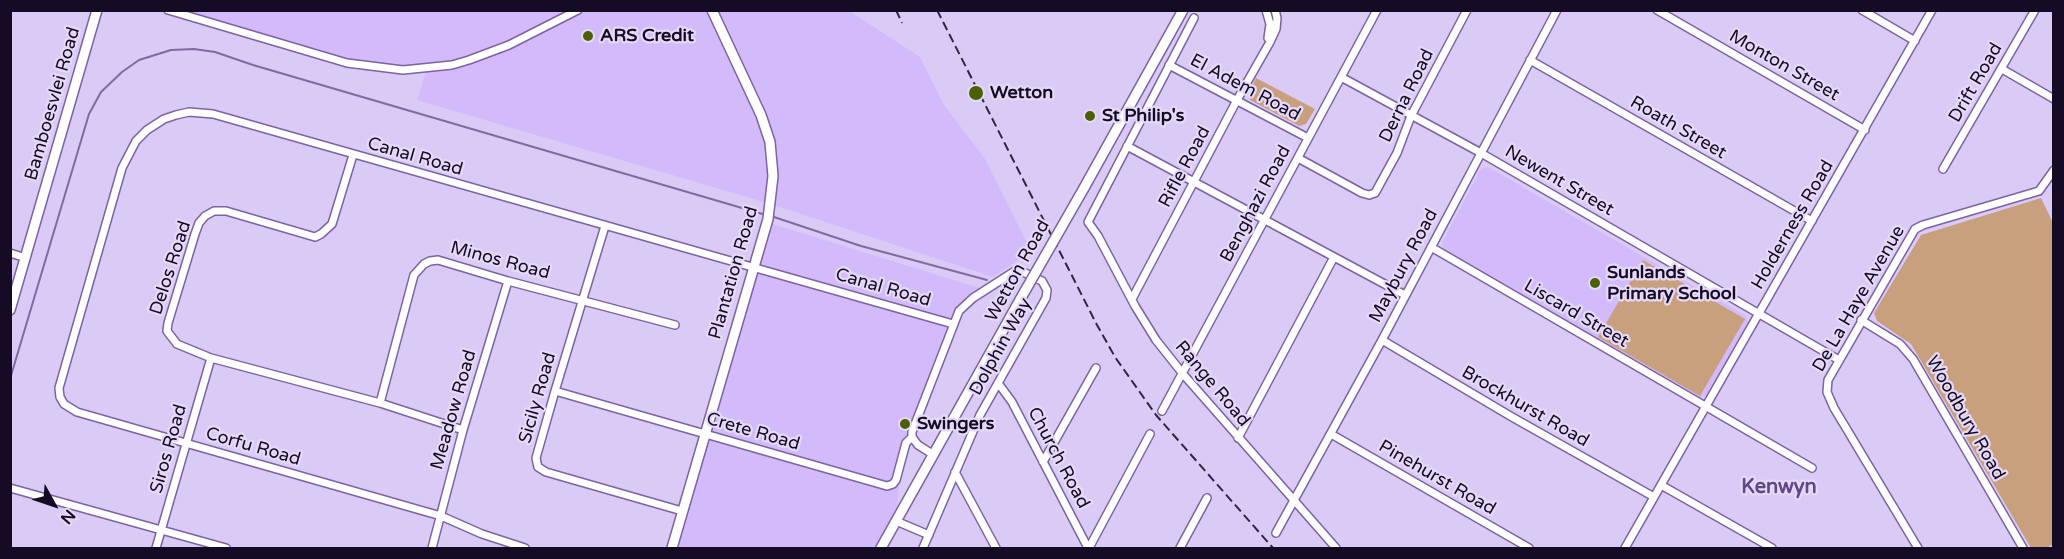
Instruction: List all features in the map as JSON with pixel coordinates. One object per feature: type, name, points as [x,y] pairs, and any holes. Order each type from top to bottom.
[{"type":"street","name":"Bamboesvlei Road","points":[[10,310],[97,10]]},
{"type":"street","points":[[168,10],[347,63],[403,70],[452,65],[478,57],[542,29],[578,10]]},
{"type":"street","name":"Plantation Road","points":[[672,549],[771,204],[773,164],[770,142],[756,101],[712,10]]},
{"type":"street","name":"Wetton Road","points":[[881,549],[1184,10]]},
{"type":"street","name":"Rifle Road","points":[[1266,10],[1270,24],[1266,49]]},
{"type":"street","name":"Rifle Road","points":[[1132,299],[1276,29],[1275,10]]},
{"type":"street","name":"Benghazi Road","points":[[1162,411],[1377,10]]},
{"type":"street","name":"Derna Road","points":[[1298,158],[1362,193],[1373,194],[1397,153],[1411,116],[1467,10]]},
{"type":"street","name":"Maybury Road","points":[[1276,533],[1382,340],[1557,10]]},
{"type":"street","name":"Monton Street","points":[[1657,10],[1865,130]]},
{"type":"street","points":[[1862,10],[1915,41]]},
{"type":"street","name":"Holderness Road","points":[[1625,549],[1932,10]]},
{"type":"street","name":"Drift Road","points":[[1943,169],[2035,10]]},
{"type":"street","points":[[1194,18],[1127,146],[1405,295]]},
{"type":"street","name":"Roath Street","points":[[1530,60],[1812,221]]},
{"type":"street","name":"El Adem Road","points":[[1168,65],[1308,138]]},
{"type":"street","points":[[2002,69],[2054,99]]},
{"type":"street","name":"Newent Street","points":[[1341,77],[1481,153],[1839,360]]},
{"type":"street","name":"Canal Road","points":[[62,400],[59,388],[122,168],[136,141],[147,130],[164,119],[189,112],[221,116],[953,324]]},
{"type":"street","name":"Range Road","points":[[1127,146],[1088,222],[1156,340],[1238,438],[1336,549]]},
{"type":"street","name":"Delos Road","points":[[353,155],[336,216],[332,224],[315,237],[226,211],[214,211],[205,216],[199,223],[167,331],[177,344],[211,358],[380,403],[463,430]]},
{"type":"street","name":"De La Haye Avenue","points":[[1918,549],[1829,399],[1828,380],[1915,229],[2039,191],[2054,170]]},
{"type":"street","name":"Sicily Road","points":[[605,226],[536,458],[538,467],[546,472],[682,511]]},
{"type":"street","name":"Liscard Street","points":[[1431,248],[1812,468]]},
{"type":"street","points":[[10,253],[26,258]]},
{"type":"street","points":[[1238,438],[1334,257]]},
{"type":"street","name":"Minos Road","points":[[380,403],[414,275],[424,264],[438,260],[675,325]]},
{"type":"street","name":"Dolphin Way","points":[[912,437],[915,422],[959,311],[966,303],[1015,272],[1023,272],[1042,281],[1047,290],[1046,298],[980,415],[923,549]]},
{"type":"street","name":"Meadow Road","points":[[432,549],[463,430],[508,281]]},
{"type":"street","name":"Woodbury Road","points":[[1861,321],[1900,344],[1913,359],[2023,549]]},
{"type":"street","name":"Brockhurst Road","points":[[1382,340],[1654,497]]},
{"type":"street","name":"Siros Road","points":[[156,549],[211,358]]},
{"type":"street","points":[[1043,462],[1096,368]]},
{"type":"street","name":"Church Road","points":[[998,383],[1012,402],[1089,549]]},
{"type":"street","name":"Crete Road","points":[[555,391],[887,486],[896,480],[906,443],[912,437]]},
{"type":"street","name":"Corfu Road","points":[[62,400],[67,408],[77,412],[441,516],[525,549]]},
{"type":"street","points":[[1089,549],[1150,434]]},
{"type":"street","name":"Pinehurst Road","points":[[1331,434],[1529,549]]},
{"type":"street","points":[[912,437],[918,445],[934,455]]},
{"type":"street","points":[[955,472],[996,549]]},
{"type":"street","points":[[1661,485],[1772,549]]},
{"type":"street","points":[[10,488],[226,549]]},
{"type":"street","points":[[1180,549],[1207,498]]},
{"type":"street","points":[[896,521],[929,535]]},
{"type":"shaded area","points":[[162,11],[849,11],[920,57],[944,105],[985,159],[1031,251],[993,277],[771,204],[417,100],[427,69],[386,69],[235,32]]},
{"type":"shaded area","points":[[1256,78],[1315,109],[1306,124],[1299,126],[1250,100],[1248,94]]},
{"type":"shaded area","name":"Sunlands Primary School","points":[[1488,167],[1746,316],[1748,323],[1706,396],[1699,398],[1444,251],[1442,243],[1481,169]]},
{"type":"shaded area","points":[[2041,198],[2054,225],[2054,544],[2046,548],[2031,548],[1911,344],[1877,321],[1874,313],[1921,235]]},
{"type":"shaded area","points":[[766,222],[986,290],[966,303],[911,431],[900,476],[896,521],[881,548],[672,548]]},
{"type":"shaded area","points":[[1643,260],[1745,319],[1700,396],[1598,337]]},
{"type":"waterway","points":[[10,379],[89,114],[101,92],[122,72],[139,60],[171,50],[194,49],[215,52],[766,215]]},
{"type":"waterway","points":[[771,216],[861,246],[987,280]]},
{"type":"railway","points":[[896,10],[902,23]]},
{"type":"railway","points":[[937,10],[1115,357],[1156,415],[1273,548]]},
{"type":"place","name":"ARS Credit","points":[[588,36]]},
{"type":"place","name":"Wetton","points":[[976,93]]},
{"type":"place","name":"St Philip's","points":[[1090,116]]},
{"type":"place","name":"Sunlands Primary School","points":[[1595,283]]},
{"type":"place","name":"Swingers","points":[[905,424]]},
{"type":"district","name":"Kenwyn","points":[[1779,488]]}]
